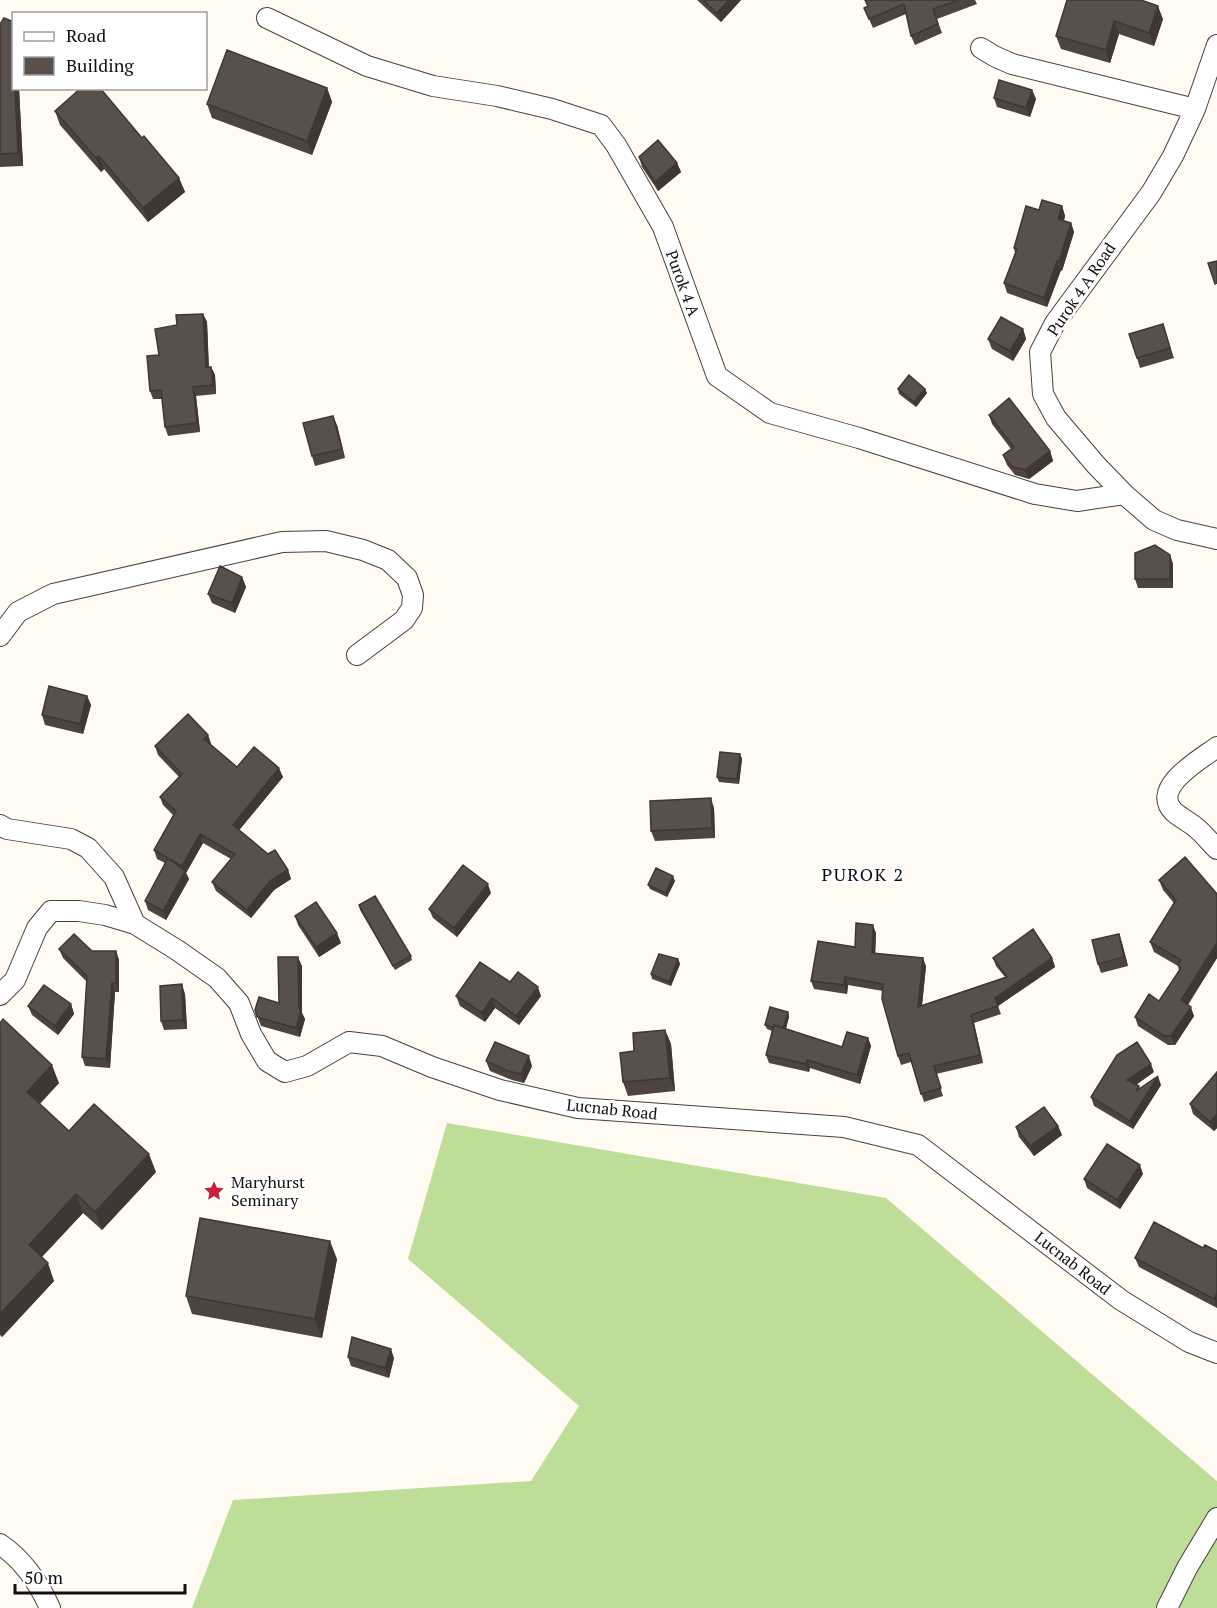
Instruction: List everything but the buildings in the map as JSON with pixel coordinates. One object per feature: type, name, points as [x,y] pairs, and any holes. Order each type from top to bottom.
[{"type":"street","name":"Purok 4 A","points":[[267,18],[367,66],[433,86],[497,96],[552,109],[601,125],[616,145],[663,227],[717,376],[770,413],[859,438],[1035,494],[1077,501],[1124,494]]},
{"type":"street","name":"Purok 4 A Road","points":[[1217,45],[1195,109],[1173,156],[1151,193],[1055,323],[1040,352],[1043,394],[1056,418],[1096,465],[1154,520],[1177,530],[1217,539]]},
{"type":"street","points":[[981,48],[1012,64],[1195,109]]},
{"type":"street","points":[[0,636],[18,612],[53,594],[282,542],[326,541],[363,550],[388,560],[407,578],[412,595],[412,608],[404,620],[357,655]]},
{"type":"street","points":[[1217,747],[1170,785],[1168,800],[1173,811],[1196,827],[1217,849]]},
{"type":"street","points":[[0,825],[7,829],[71,839],[88,848],[114,877],[135,924]]},
{"type":"street","name":"Lucnab Road","points":[[0,995],[15,980],[37,928],[51,911],[79,911],[105,915],[135,924],[217,978],[239,1003],[251,1034],[267,1061],[285,1072],[307,1066],[349,1042],[382,1046],[432,1067],[500,1090],[578,1108],[844,1127],[918,1145],[1121,1300],[1189,1342],[1217,1353]]},
{"type":"street","points":[[1167,1608],[1187,1568],[1217,1518]]},
{"type":"street","points":[[0,1544],[28,1571],[50,1608]]},
{"type":"green space","points":[[447,1123],[886,1198],[1217,1481],[1217,1608],[192,1608],[233,1500],[531,1481],[579,1406],[408,1259]]},
{"type":"place","name":"Maryhurst Seminary","points":[[214,1191]]},
{"type":"district","name":"PUROK 2","points":[[863,875]]}]
